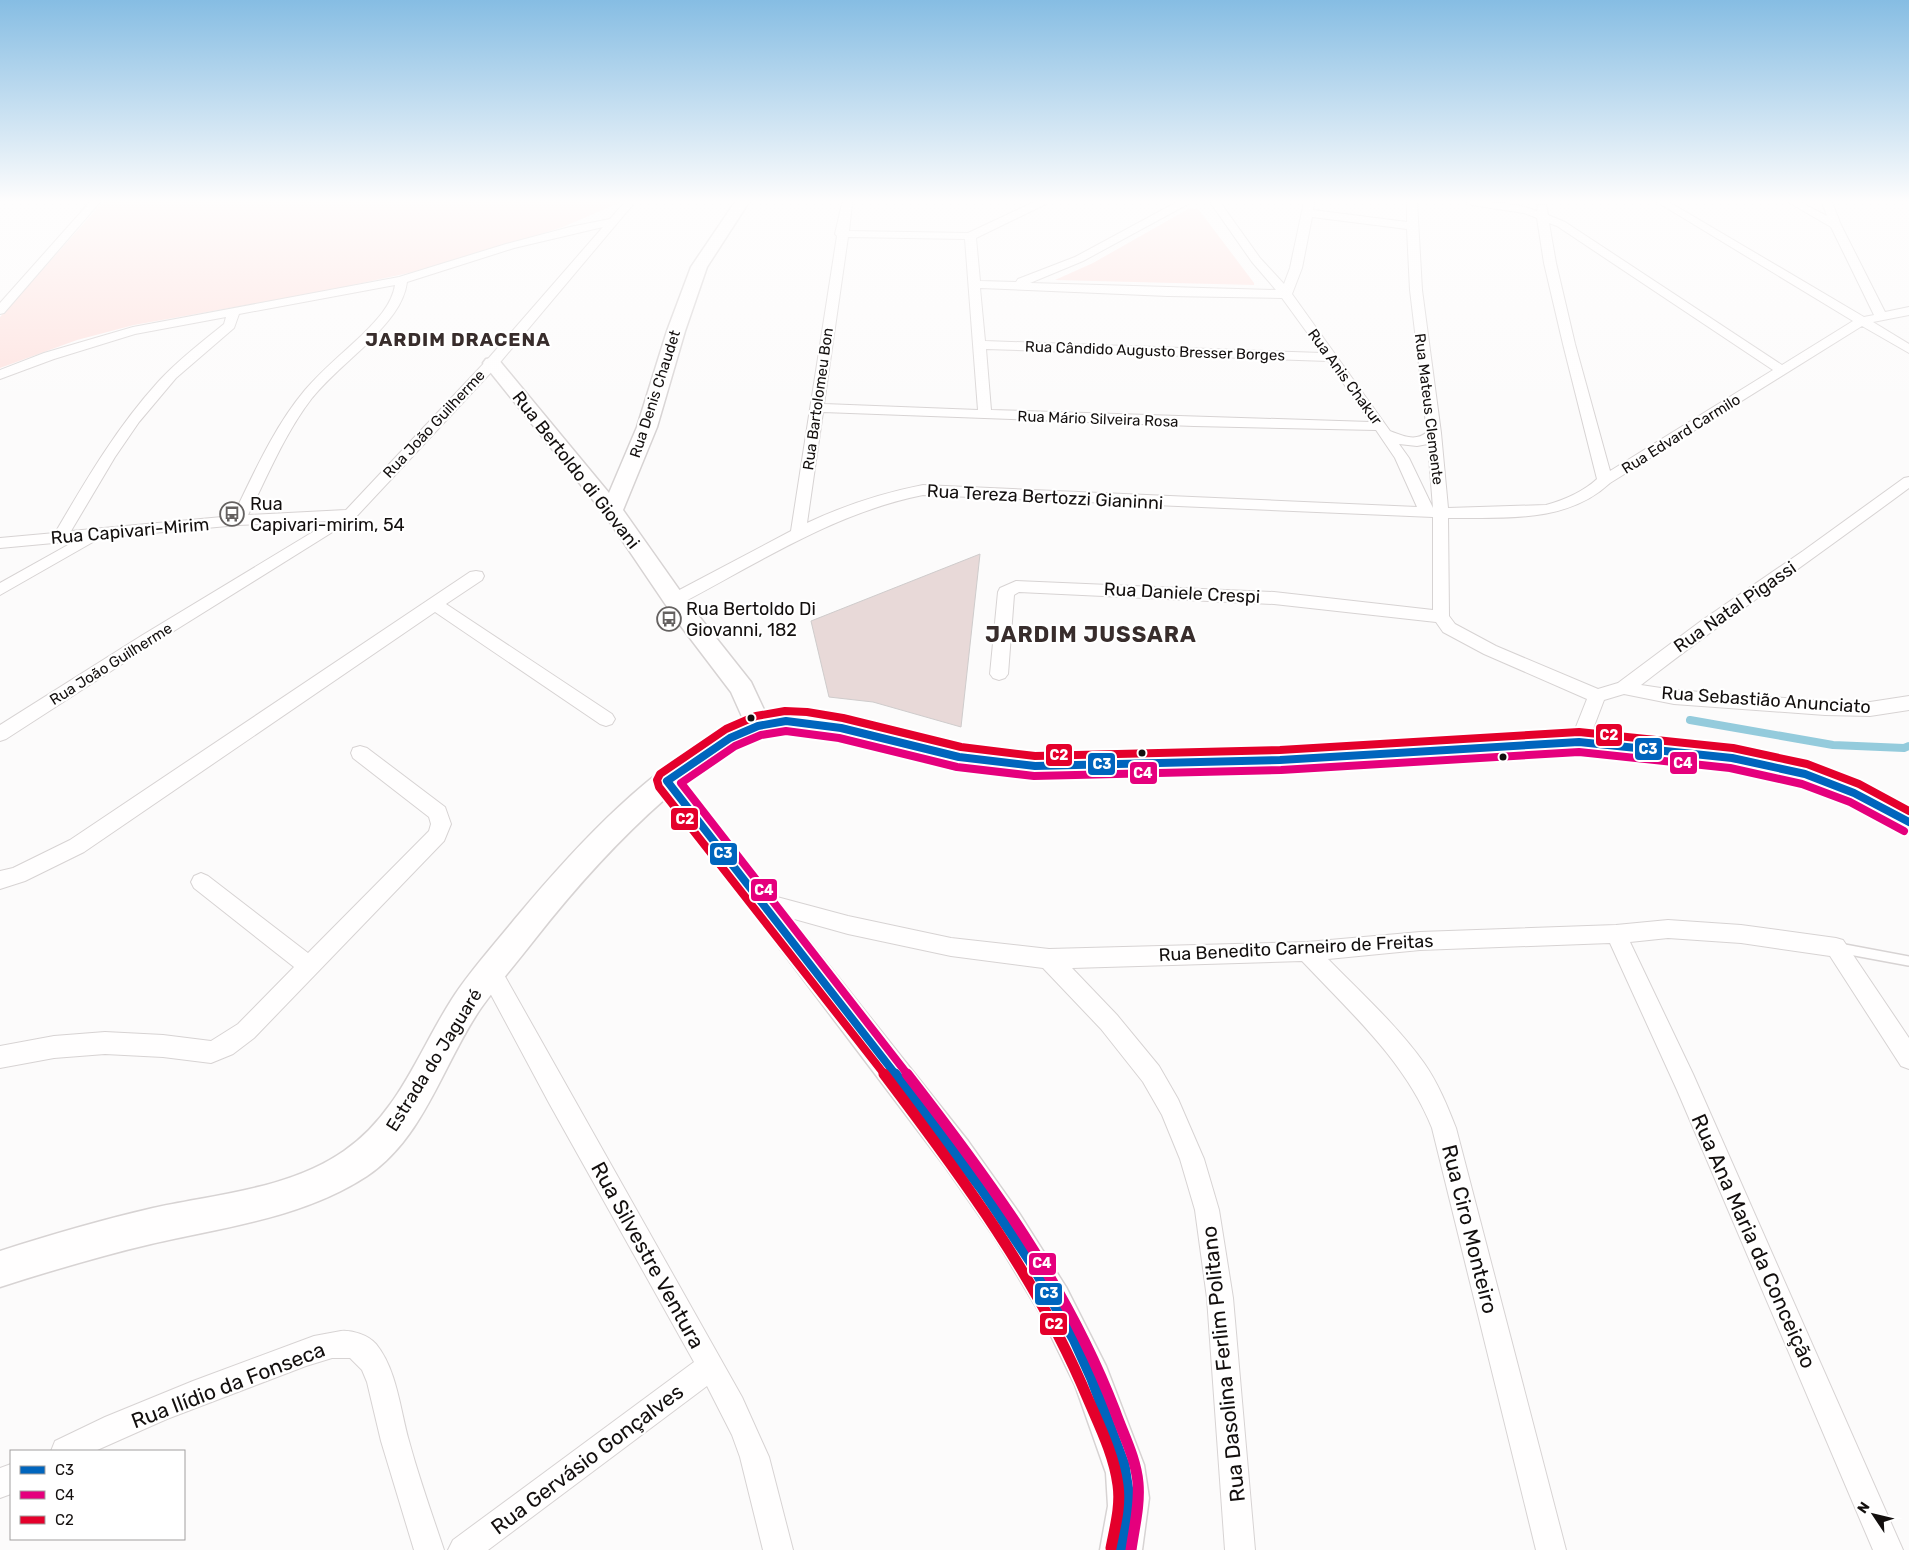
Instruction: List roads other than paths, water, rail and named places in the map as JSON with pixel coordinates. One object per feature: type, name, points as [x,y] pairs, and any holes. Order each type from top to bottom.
[{"type":"street","points":[[0,310],[31,274]]},
{"type":"street","points":[[1,375],[49,356],[115,336],[233,314],[401,280],[420,274]]},
{"type":"street","name":"Rua João Guilherme","points":[[0,734],[350,515],[492,364],[570,274]]},
{"type":"street","name":"Rua Denis Chaudet","points":[[612,510],[647,427],[676,331],[696,274]]},
{"type":"street","name":"Rua Bartolomeu Bon","points":[[798,535],[835,274]]},
{"type":"street","points":[[972,274],[985,415]]},
{"type":"street","points":[[1013,285],[1040,274]]},
{"type":"street","name":"Rua Anis Chakur","points":[[1269,274],[1286,294],[1332,357],[1402,458],[1434,512]]},
{"type":"street","points":[[973,284],[1186,293],[1286,294],[1294,274]]},
{"type":"street","name":"Rua Mateus Clemente","points":[[1414,274],[1434,433],[1434,512],[1441,617]]},
{"type":"street","points":[[1553,274],[1571,353],[1605,480]]},
{"type":"street","points":[[1638,274],[1781,370]]},
{"type":"street","points":[[1783,274],[1909,349]]},
{"type":"street","points":[[1860,274],[1881,316]]},
{"type":"street","points":[[238,520],[299,406],[322,379],[369,335],[392,308],[400,296],[401,280]]},
{"type":"street","points":[[0,292],[18,289]]},
{"type":"street","name":"Rua Edvard Carmilo","points":[[1434,512],[1546,510],[1579,499],[1594,490],[1605,480],[1730,404],[1781,370],[1862,322],[1881,316],[1909,311]]},
{"type":"street","points":[[60,537],[95,477],[139,412],[165,382],[230,325],[233,314]]},
{"type":"street","name":"Rua Cândido Augusto Bresser Borges","points":[[978,345],[1332,357]]},
{"type":"street","name":"Rua Bertoldo di Giovani","points":[[492,364],[612,510],[674,600],[742,688],[759,726]]},
{"type":"street","name":"Rua Mário Silveira Rosa","points":[[817,408],[1382,430]]},
{"type":"street","name":"Rua Anis Chakur","points":[[1382,430],[1404,441],[1422,443],[1434,433]]},
{"type":"street","name":"Rua Natal Pigassi","points":[[1597,696],[1624,688],[1707,625],[1809,555],[1909,482]]},
{"type":"street","name":"Rua Tereza Bertozzi Gianinni","points":[[674,600],[829,520],[883,499],[923,490],[1434,512]]},
{"type":"street","name":"Rua Capivari-Mirim","points":[[0,543],[238,520],[350,515]]},
{"type":"street","points":[[0,590],[100,533]]},
{"type":"street","points":[[0,880],[18,876],[77,846],[476,576]]},
{"type":"street","name":"Rua Daniele Crespi","points":[[999,674],[1006,592],[1016,586],[1274,598],[1441,617]]},
{"type":"street","points":[[436,604],[606,719]]},
{"type":"street","points":[[1441,617],[1449,628],[1490,650],[1597,696],[1579,742]]},
{"type":"street","name":"Rua Sebastião Anunciato","points":[[1624,688],[1674,697],[1825,708],[1870,709],[1909,703]]},
{"type":"street","name":"Estrada do Jaguaré","points":[[0,1269],[98,1239],[299,1192],[355,1164],[376,1148],[398,1123],[421,1088],[449,1033],[490,971],[573,870],[607,835],[667,781],[722,743],[759,726],[787,720],[807,722],[868,734],[948,755],[998,764],[1035,766],[1280,760],[1579,742],[1732,758],[1805,774],[1854,793],[1909,822]]},
{"type":"street","points":[[0,1057],[54,1048],[106,1043],[163,1046],[210,1052],[225,1046],[246,1032],[438,835],[440,824],[438,813],[360,753]]},
{"type":"street","points":[[667,781],[848,1011],[991,1199],[1024,1249],[1056,1304],[1103,1405],[1122,1460],[1129,1490],[1127,1519],[1121,1550]]},
{"type":"street","points":[[202,882],[310,966]]},
{"type":"street","name":"Rua Benedito Carneiro de Freitas","points":[[762,902],[824,920],[951,947],[1049,959],[1306,951],[1420,941],[1616,934],[1668,929],[1750,935],[1836,947]]},
{"type":"street","name":"Rua Ana Maria da Conceição","points":[[1616,934],[1685,1082],[1888,1550]]},
{"type":"street","points":[[1836,947],[1909,1058]]},
{"type":"street","name":"Rua Ciro Monteiro","points":[[1306,951],[1392,1042],[1415,1070],[1432,1098],[1444,1128],[1457,1176],[1551,1550]]},
{"type":"street","name":"Rua Dasolina Ferlim Politano","points":[[1049,959],[1109,1022],[1151,1074],[1170,1107],[1192,1159],[1207,1210],[1220,1298],[1240,1550]]},
{"type":"street","name":"Rua Silvestre Ventura","points":[[490,971],[528,1044],[710,1367],[750,1445],[767,1499],[778,1550]]},
{"type":"street","name":"Rua Ilídio da Fonseca","points":[[67,1450],[141,1417],[264,1368],[324,1346],[341,1343],[352,1345],[364,1350],[375,1370],[384,1395],[394,1439],[429,1550]]},
{"type":"street","name":"Rua Gervásio Gonçalves","points":[[463,1550],[710,1367]]},
{"type":"lane","points":[[1836,947],[1909,961]]},
{"type":"waterway","points":[[1690,720],[1833,745],[1904,748],[1909,746]]},
{"type":"place","name":"Rua Capivari-mirim, 54","points":[[232,514]]},
{"type":"place","name":"Rua Bertoldo Di Giovanni, 182","points":[[669,619]]},
{"type":"district","name":"JARDIM DRACENA","points":[[458,339]]},
{"type":"district","name":"JARDIM JUSSARA","points":[[1091,634]]}]
